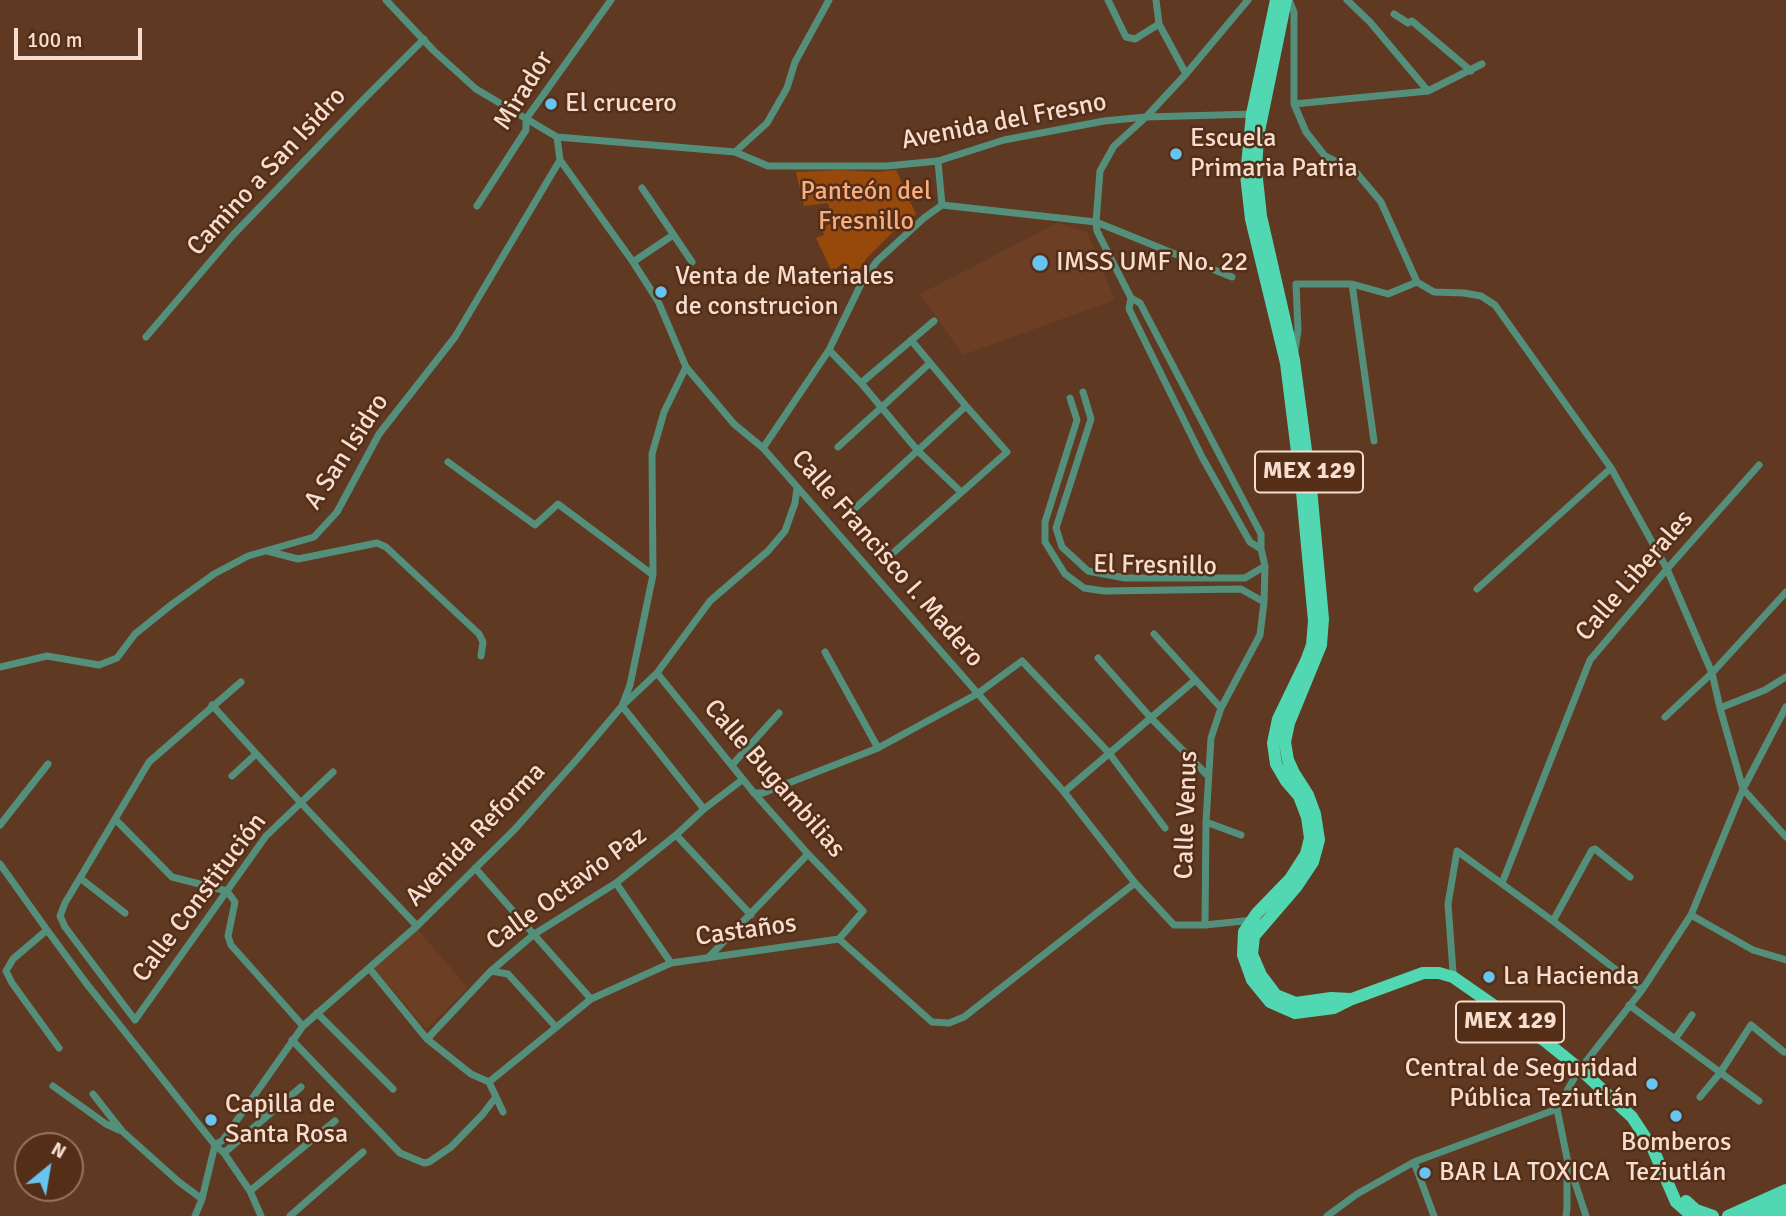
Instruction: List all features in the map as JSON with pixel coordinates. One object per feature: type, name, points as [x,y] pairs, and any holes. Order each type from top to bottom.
[{"type":"main road","name":"MEX 129","points":[[1276,0],[1246,175],[1251,219],[1286,363],[1314,621],[1312,645],[1279,719],[1273,743],[1276,764],[1298,796],[1307,817],[1310,838],[1306,854],[1290,879],[1257,913],[1252,954],[1261,975],[1276,995],[1296,1003],[1362,1002],[1427,977],[1440,977],[1451,981],[1607,1084],[1636,1113],[1652,1135],[1681,1196],[1696,1210],[1713,1216]]},
{"type":"main road","name":"MEX 129","points":[[1258,922],[1297,886],[1313,862],[1319,840],[1315,814],[1308,795],[1288,760],[1285,742],[1289,723],[1321,645],[1323,619],[1311,488],[1294,360],[1261,216],[1256,170],[1257,115],[1288,0]]},
{"type":"main road","name":"MEX 129","points":[[1333,1003],[1425,967],[1459,974],[1580,1068],[1628,1122],[1657,1171],[1667,1196],[1680,1212],[1689,1216]]},
{"type":"main road","name":"MEX 129","points":[[1333,1003],[1352,999],[1423,973],[1439,973],[1453,977],[1545,1041],[1581,1070],[1632,1118],[1653,1149],[1676,1202],[1689,1216]]},
{"type":"main road","points":[[1728,1216],[1786,1190]]},
{"type":"main road","points":[[1749,1216],[1786,1199]]},
{"type":"main road","points":[[1768,1216],[1786,1210]]},
{"type":"street","points":[[386,0],[476,89],[557,137]]},
{"type":"street","name":"Mirador","points":[[477,205],[526,130],[526,119],[611,0]]},
{"type":"street","points":[[735,152],[768,123],[787,88],[795,62],[829,0]]},
{"type":"street","points":[[1108,0],[1126,37],[1135,39],[1159,24]]},
{"type":"street","points":[[1156,0],[1159,24],[1186,74]]},
{"type":"street","points":[[1248,0],[1186,74],[1146,117],[1114,146],[1100,171],[1096,222],[1097,230],[1131,298],[1129,309],[1202,457],[1250,542],[1261,549]]},
{"type":"street","points":[[1288,0],[1294,12],[1294,104],[1306,132],[1325,156],[1355,171],[1381,202],[1417,282],[1434,292],[1481,296],[1494,305],[1611,468],[1667,569],[1712,673],[1743,789],[1786,837]]},
{"type":"street","points":[[1347,0],[1370,22],[1428,91]]},
{"type":"street","points":[[1394,14],[1410,22],[1471,71]]},
{"type":"street","name":"Camino a San Isidro","points":[[146,337],[233,235],[424,39]]},
{"type":"street","points":[[1294,104],[1428,91],[1482,64]]},
{"type":"street","name":"Avenida del Fresno","points":[[557,137],[735,152],[768,166],[887,166],[938,161],[1004,140],[1104,121],[1146,117],[1257,115]]},
{"type":"street","name":"Calle Francisco I. Madero","points":[[557,137],[560,160],[658,301],[686,367],[734,424],[763,448],[1064,792],[1135,883],[1174,925],[1258,922]]},
{"type":"street","name":"A San Isidro","points":[[0,667],[47,656],[99,665],[117,659],[135,634],[171,604],[214,574],[248,555],[314,537],[337,512],[379,434],[455,337],[560,160]]},
{"type":"street","points":[[938,161],[942,205]]},
{"type":"street","points":[[642,188],[692,262]]},
{"type":"street","points":[[763,448],[829,350],[863,280],[877,261],[942,205],[1096,222],[1232,277]]},
{"type":"street","points":[[633,262],[673,236]]},
{"type":"street","points":[[1294,360],[1298,330],[1296,284],[1352,284],[1388,294],[1417,282]]},
{"type":"street","points":[[1352,284],[1374,441]]},
{"type":"street","name":"Calle Venus","points":[[1131,298],[1140,303],[1261,534],[1265,566],[1260,635],[1221,708],[1211,738],[1206,822],[1205,925]]},
{"type":"street","points":[[861,383],[934,321]]},
{"type":"street","points":[[884,561],[1007,452],[911,340]]},
{"type":"street","points":[[829,350],[861,383],[918,451],[961,492]]},
{"type":"street","name":"Calle Francisco I. Madero","points":[[838,447],[930,363]]},
{"type":"street","points":[[686,367],[664,412],[652,454],[653,575],[630,685],[622,706],[704,809]]},
{"type":"street","name":"El Fresnillo","points":[[1083,392],[1091,419],[1056,528],[1062,547],[1087,571],[1125,578],[1245,578],[1265,566]]},
{"type":"street","points":[[1059,537],[1045,542],[1045,522],[1077,421],[1070,398]]},
{"type":"street","points":[[851,512],[966,406]]},
{"type":"street","points":[[449,463],[535,525],[558,504],[653,575]]},
{"type":"street","name":"Calle Liberales","points":[[1502,883],[1590,660],[1759,465]]},
{"type":"street","points":[[1477,589],[1611,468]]},
{"type":"street","name":"Avenida Reforma","points":[[195,1216],[202,1199],[215,1145],[223,1140],[303,1026],[417,926],[515,829],[622,706],[657,673],[710,601],[768,551],[785,531],[796,503],[797,488]]},
{"type":"street","name":"El Fresnillo","points":[[1045,542],[1065,574],[1084,588],[1104,591],[1243,590],[1264,602]]},
{"type":"street","points":[[266,551],[298,559],[377,543],[386,548],[479,634],[484,642],[481,656]]},
{"type":"street","points":[[1243,590],[1245,578]]},
{"type":"street","points":[[1665,716],[1712,673],[1786,592]]},
{"type":"street","points":[[1154,634],[1221,708]]},
{"type":"street","points":[[825,652],[878,748]]},
{"type":"street","points":[[1098,658],[1151,718],[1208,776]]},
{"type":"street","points":[[754,793],[763,793],[878,748],[977,694],[1022,661],[1110,753],[1165,828]]},
{"type":"street","name":"Calle Bugambilias","points":[[657,673],[754,793],[863,911],[839,939]]},
{"type":"street","points":[[1720,708],[1765,690],[1786,677]]},
{"type":"street","points":[[1064,792],[1194,681]]},
{"type":"street","points":[[86,983],[100,972],[65,927],[60,916],[65,903],[149,762],[241,682]]},
{"type":"street","points":[[212,705],[417,926]]},
{"type":"street","points":[[1327,1216],[1357,1194],[1414,1162],[1557,1109],[1580,1068],[1642,990],[1690,915],[1743,789],[1786,707]]},
{"type":"street","points":[[732,765],[779,713]]},
{"type":"street","points":[[232,776],[256,754]]},
{"type":"street","points":[[0,825],[48,764]]},
{"type":"street","name":"Calle Constitución","points":[[100,972],[135,1020],[266,836],[333,772]]},
{"type":"street","name":"Calle Octavio Paz","points":[[427,1039],[491,971],[533,934],[616,883],[743,780]]},
{"type":"street","points":[[116,820],[172,877],[227,891],[235,902],[228,936],[231,945],[303,1026]]},
{"type":"street","points":[[1206,822],[1241,835]]},
{"type":"street","points":[[676,835],[751,915]]},
{"type":"street","points":[[1553,921],[1592,850],[1595,849],[1630,877]]},
{"type":"street","points":[[1453,972],[1448,904],[1457,851],[1642,990]]},
{"type":"street","points":[[708,958],[808,854]]},
{"type":"street","points":[[0,864],[86,983],[224,1153],[250,1191],[261,1216]]},
{"type":"street","points":[[475,868],[592,999]]},
{"type":"street","points":[[80,878],[125,913]]},
{"type":"street","points":[[616,883],[671,962]]},
{"type":"street","points":[[839,939],[932,1022],[949,1023],[964,1017],[1135,883]]},
{"type":"street","points":[[1690,915],[1753,950],[1786,960]]},
{"type":"street","points":[[47,930],[13,959],[6,971],[59,1048]]},
{"type":"street","name":"Castaños","points":[[489,1082],[592,999],[671,962],[839,939]]},
{"type":"street","points":[[369,968],[427,1039],[471,1073],[489,1082],[503,1112]]},
{"type":"street","points":[[491,971],[508,974],[556,1027]]},
{"type":"street","points":[[1629,1005],[1759,1101]]},
{"type":"street","points":[[317,1013],[393,1089]]},
{"type":"street","points":[[1675,1040],[1692,1016]]},
{"type":"street","points":[[1700,1097],[1720,1073],[1751,1026],[1784,1052]]},
{"type":"street","points":[[292,1040],[400,1153],[424,1163],[452,1147],[484,1114],[495,1098]]},
{"type":"street","points":[[53,1086],[106,1124],[122,1131]]},
{"type":"street","points":[[224,1153],[301,1087]]},
{"type":"street","points":[[93,1094],[122,1131],[202,1199]]},
{"type":"street","points":[[250,1100],[267,1116]]},
{"type":"street","points":[[1557,1109],[1567,1158],[1586,1216]]},
{"type":"street","points":[[250,1191],[335,1121]]},
{"type":"street","points":[[290,1216],[363,1152]]},
{"type":"street","points":[[1566,1216],[1567,1158]]},
{"type":"street","points":[[1414,1162],[1434,1216]]},
{"type":"shaded area","name":"IMSS UMF No. 22","points":[[1057,223],[1087,232],[1115,300],[963,355],[920,294]]},
{"type":"shaded area","points":[[415,926],[468,988],[426,1029],[372,966]]},
{"type":"green space","name":"Panteón del Fresnillo","points":[[896,170],[916,214],[867,258],[852,280],[843,263],[832,272],[816,238],[824,235],[821,228],[833,223],[828,203],[804,206],[796,172]]},
{"type":"place","name":"El crucero","points":[[551,104]]},
{"type":"place","name":"Escuela Primaria Patria","points":[[1176,154]]},
{"type":"place","name":"IMSS UMF No. 22","points":[[1040,263]]},
{"type":"place","name":"Venta de Materiales de construcion","points":[[661,292]]},
{"type":"place","name":"La Hacienda","points":[[1489,977]]},
{"type":"place","name":"Central de Seguridad Pública Teziutlán","points":[[1652,1084]]},
{"type":"place","name":"Bomberos Teziutlán","points":[[1676,1116]]},
{"type":"place","name":"Capilla de Santa Rosa","points":[[211,1120]]},
{"type":"place","name":"BAR LA TOXICA","points":[[1425,1173]]}]
